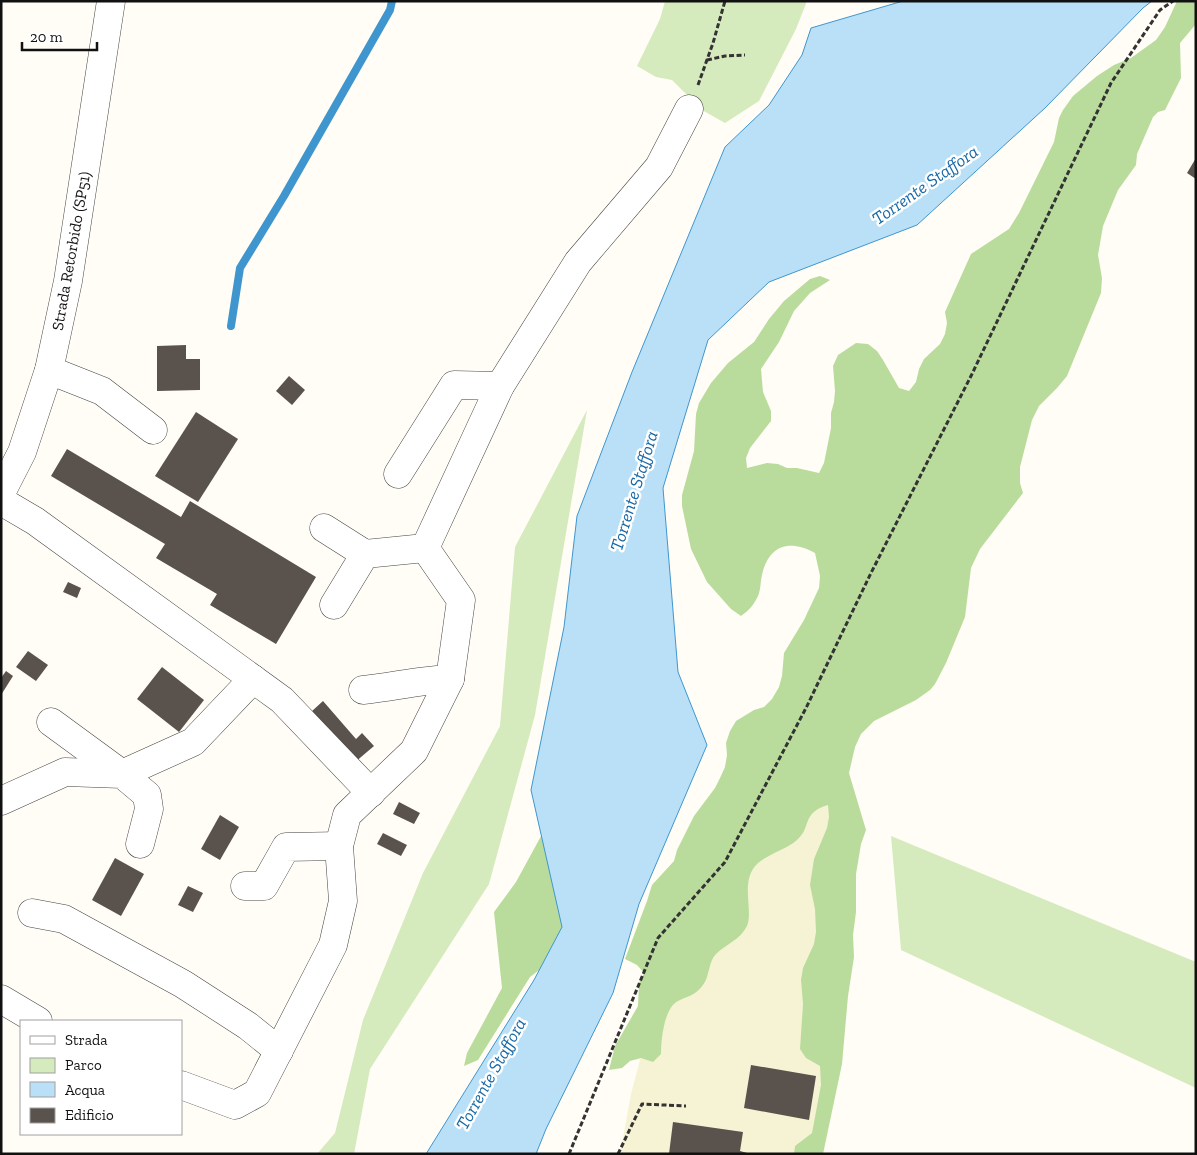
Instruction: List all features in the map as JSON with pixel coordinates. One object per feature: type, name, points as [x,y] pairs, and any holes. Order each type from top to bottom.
[{"type":"street","name":"Strada Retorbido (SP51)","points":[[1,493],[22,452],[49,370],[68,281],[111,1]]},
{"type":"street","points":[[425,548],[500,386],[578,262],[659,166],[689,109]]},
{"type":"street","points":[[49,370],[102,391],[153,430]]},
{"type":"street","points":[[398,474],[454,384],[500,386]]},
{"type":"street","points":[[1,501],[35,521],[282,700],[371,793]]},
{"type":"street","points":[[324,528],[365,554],[425,548]]},
{"type":"street","points":[[182,1085],[235,1105],[257,1093],[333,945],[343,901],[339,846],[347,815],[414,751],[450,679],[461,600],[425,548]]},
{"type":"street","points":[[334,605],[365,554]]},
{"type":"street","points":[[1,801],[65,772],[122,774],[193,742],[253,679]]},
{"type":"street","points":[[363,690],[401,686],[423,680],[450,679]]},
{"type":"street","points":[[51,722],[122,774],[147,795],[149,809],[140,844]]},
{"type":"street","points":[[245,886],[264,886],[286,847],[339,846]]},
{"type":"street","points":[[32,912],[64,919],[183,984],[248,1026],[279,1052]]},
{"type":"street","points":[[1,999],[36,1020]]},
{"type":"path","points":[[689,109],[725,1]]},
{"type":"path","points":[[569,1154],[658,938],[725,862],[806,708],[871,573],[972,374],[1111,83],[1160,10],[1173,1]]},
{"type":"path","points":[[706,61],[725,56],[745,55]]},
{"type":"path","points":[[618,1154],[642,1104],[686,1106]]},
{"type":"shaded area","points":[[790,771],[835,791],[834,1064],[813,1154],[620,1154],[631,1094],[666,961]]},
{"type":"green space","points":[[665,1],[807,1],[796,29],[759,101],[725,123],[702,110],[672,80],[656,77],[637,66],[660,19]]},
{"type":"green space","points":[[1177,1],[1196,1],[1196,24],[1180,43],[1181,78],[1165,110],[1158,112],[1153,117],[1137,154],[1136,165],[1118,190],[1103,226],[1098,255],[1102,278],[1101,293],[1067,376],[1039,406],[1032,420],[1020,467],[1020,483],[1023,493],[980,549],[971,568],[965,617],[935,684],[916,700],[874,721],[861,734],[855,747],[849,773],[866,830],[861,844],[856,874],[856,912],[853,935],[854,957],[848,996],[842,1064],[823,1154],[794,1154],[795,1146],[812,1133],[821,1085],[820,1066],[806,1058],[800,1049],[803,1004],[801,980],[803,968],[814,944],[816,932],[815,909],[810,885],[814,859],[827,828],[829,817],[828,805],[820,808],[810,816],[802,835],[797,840],[762,860],[753,869],[748,883],[749,920],[747,926],[741,935],[713,957],[707,977],[698,991],[678,1001],[669,1010],[663,1033],[661,1054],[653,1062],[641,1058],[630,1061],[622,1068],[609,1070],[615,1046],[638,1006],[639,983],[644,973],[637,965],[625,959],[652,885],[674,861],[677,850],[694,816],[715,788],[725,767],[726,743],[736,721],[754,710],[764,707],[772,699],[779,687],[784,653],[804,620],[819,588],[820,576],[815,553],[797,546],[781,548],[770,557],[765,565],[757,598],[741,616],[731,609],[707,582],[691,549],[682,506],[682,495],[694,451],[696,414],[699,403],[711,383],[728,363],[754,342],[784,301],[810,279],[820,276],[830,280],[810,293],[794,311],[779,342],[761,369],[763,392],[771,411],[771,421],[750,448],[746,458],[747,468],[767,463],[819,473],[824,463],[831,428],[831,413],[835,391],[833,366],[838,355],[856,343],[868,344],[877,351],[899,388],[909,391],[916,382],[924,359],[940,344],[945,334],[947,323],[945,312],[971,254],[1009,229],[1019,213],[1054,142],[1059,118],[1063,110],[1073,96],[1097,76],[1114,65],[1131,58],[1156,40],[1165,27]]},
{"type":"green space","points":[[587,410],[535,715],[489,884],[370,1069],[354,1154],[317,1154],[335,1133],[363,1020],[423,873],[500,726],[515,547]]},
{"type":"green space","points":[[546,827],[598,855],[551,961],[530,977],[478,1060],[464,1066],[467,1053],[502,988],[494,912],[516,882]]},
{"type":"green space","points":[[891,836],[1196,962],[1196,1088],[901,950]]},
{"type":"water","name":"Torrente Staffora","points":[[903,1],[1152,1],[1045,108],[917,225],[769,282],[708,340],[663,488],[678,672],[707,745],[639,904],[613,993],[546,1129],[536,1154],[426,1154],[534,980],[562,927],[531,790],[564,627],[577,516],[632,372],[725,147],[769,105],[802,55],[811,28]]},
{"type":"building","points":[[1196,158],[1196,179],[1187,173]]},
{"type":"building","points":[[186,345],[186,359],[200,359],[200,390],[157,391],[157,346]]},
{"type":"building","points":[[289,376],[305,390],[292,405],[276,391]]},
{"type":"building","points":[[196,412],[238,439],[198,502],[155,476]]},
{"type":"building","points":[[67,449],[181,517],[190,501],[316,577],[276,644],[210,605],[217,594],[156,558],[165,544],[51,476]]},
{"type":"building","points":[[68,582],[81,588],[77,598],[63,592]]},
{"type":"building","points":[[28,651],[48,665],[36,681],[16,667]]},
{"type":"building","points":[[162,667],[204,700],[179,732],[137,699]]},
{"type":"building","points":[[6,671],[13,676],[1,695],[1,678]]},
{"type":"building","points":[[323,701],[356,739],[362,733],[374,746],[354,763],[311,712]]},
{"type":"building","points":[[399,802],[420,813],[414,824],[393,814]]},
{"type":"building","points":[[220,815],[239,827],[220,860],[201,849]]},
{"type":"building","points":[[383,833],[407,845],[401,856],[377,844]]},
{"type":"building","points":[[115,858],[144,874],[121,916],[92,900]]},
{"type":"building","points":[[188,886],[203,893],[193,912],[178,905]]},
{"type":"building","points":[[751,1065],[816,1076],[809,1120],[744,1108]]},
{"type":"building","points":[[673,1122],[743,1132],[740,1151],[751,1154],[669,1154]]},
{"type":"waterway","points":[[231,326],[240,268],[284,196],[390,10],[392,1]]}]
